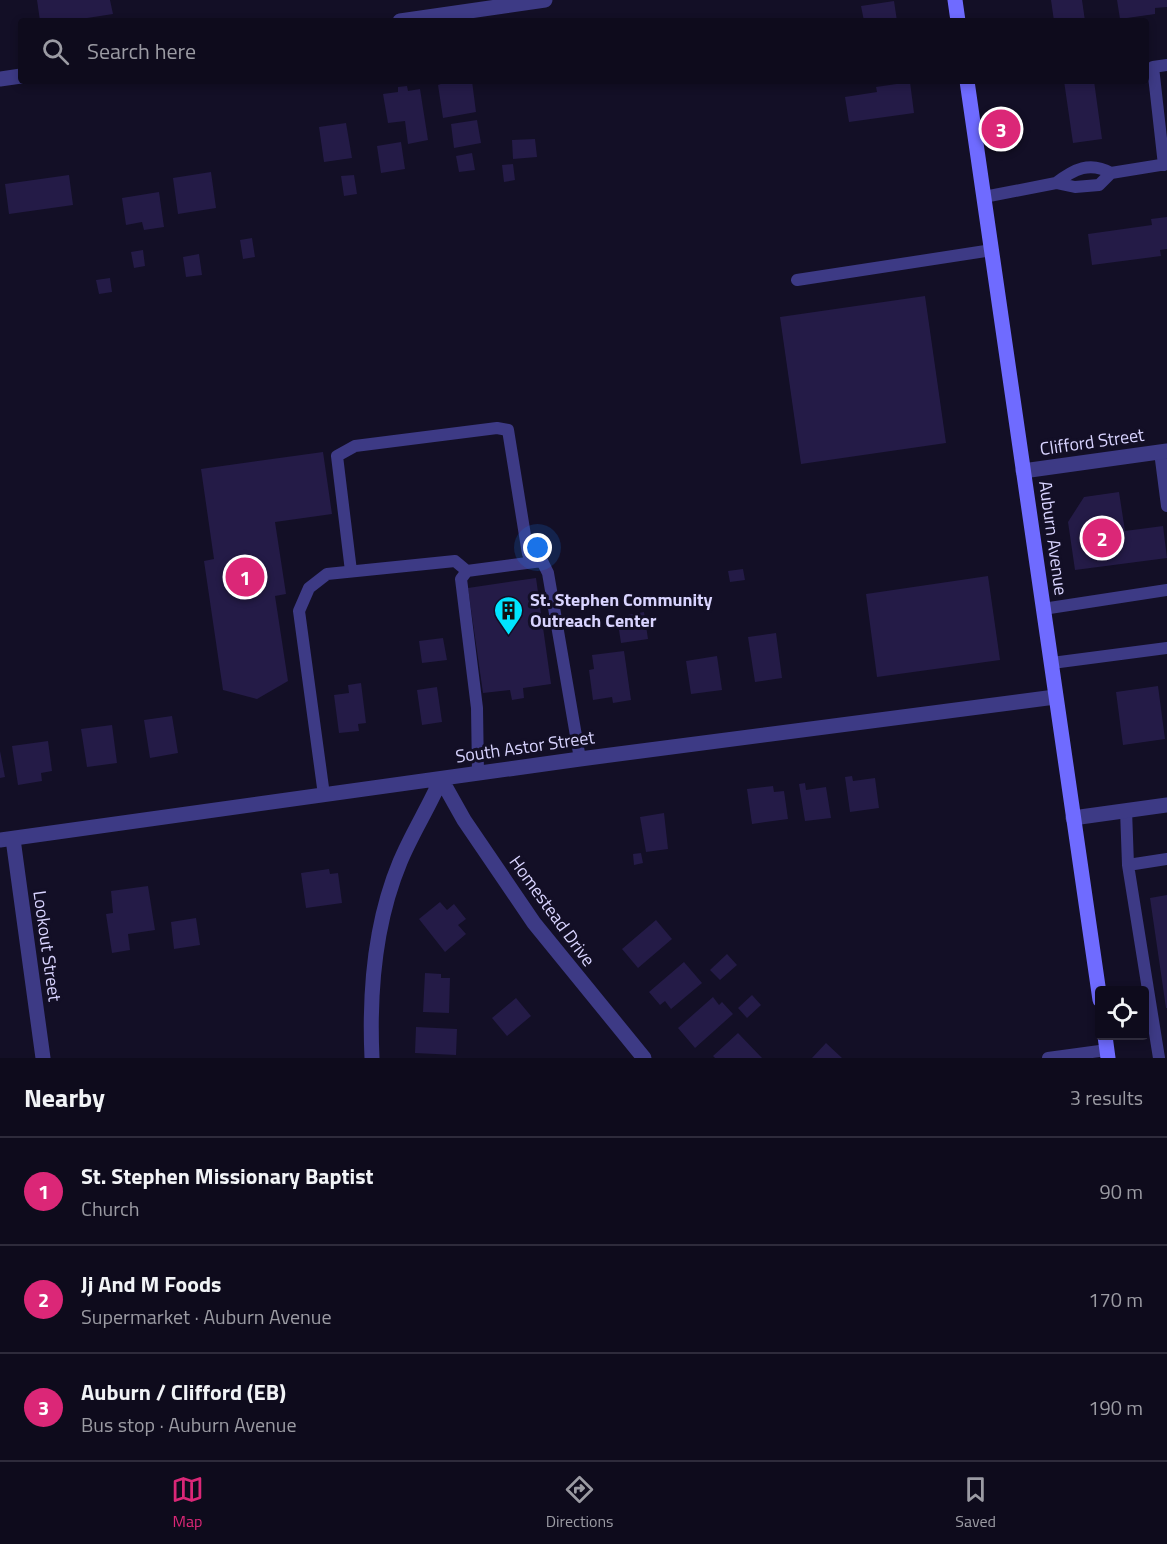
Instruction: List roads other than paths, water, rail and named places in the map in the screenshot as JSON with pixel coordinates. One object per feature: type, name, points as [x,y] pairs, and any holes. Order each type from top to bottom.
[{"type":"main road","points":[[955,0],[958,18]]},
{"type":"main road","name":"Auburn Avenue","points":[[967,84],[1098,986]]},
{"type":"street","points":[[421,18],[545,0]]},
{"type":"street","points":[[0,79],[18,76]]},
{"type":"street","name":"Clifford Street","points":[[1023,471],[1164,451]]},
{"type":"street","name":"South Astor Street","points":[[7,839],[580,759],[1055,697]]},
{"type":"street","points":[[372,1058],[373,987],[386,907],[401,861],[441,779]]},
{"type":"street","name":"Homestead Drive","points":[[441,779],[470,830],[534,923],[644,1058]]},
{"type":"street","points":[[1073,818],[1167,805]]},
{"type":"street","name":"Lookout Street","points":[[7,839],[43,1058]]},
{"type":"lane","points":[[984,197],[1056,183],[1075,188],[1099,185],[1111,173],[1166,164],[1153,67],[1167,64]]},
{"type":"lane","points":[[1056,183],[1073,170],[1099,166],[1111,173]]},
{"type":"lane","points":[[797,280],[992,250]]},
{"type":"lane","points":[[351,571],[337,456],[355,446],[497,428],[508,430],[528,554],[542,561],[548,573],[580,759]]},
{"type":"lane","points":[[1164,451],[1167,506]]},
{"type":"lane","points":[[324,795],[299,611],[309,588],[327,574],[351,571],[455,561],[467,571]]},
{"type":"lane","points":[[478,773],[477,708],[461,579],[467,571],[542,561]]},
{"type":"lane","points":[[1043,609],[1167,590]]},
{"type":"lane","points":[[1052,663],[1167,648]]},
{"type":"lane","points":[[1126,810],[1128,865],[1159,1058]]},
{"type":"lane","points":[[1128,865],[1167,859]]},
{"type":"lane","points":[[1048,1058],[1106,1048]]},
{"type":"place","name":"Auburn / Clifford (EB)","points":[[1001,129]]},
{"type":"place","name":"Jj And M Foods","points":[[1102,538]]},
{"type":"place","name":"St. Stephen Missionary Baptist","points":[[245,577]]},
{"type":"place","name":"St. Stephen Community Outreach Center","points":[[509,636]]}]
